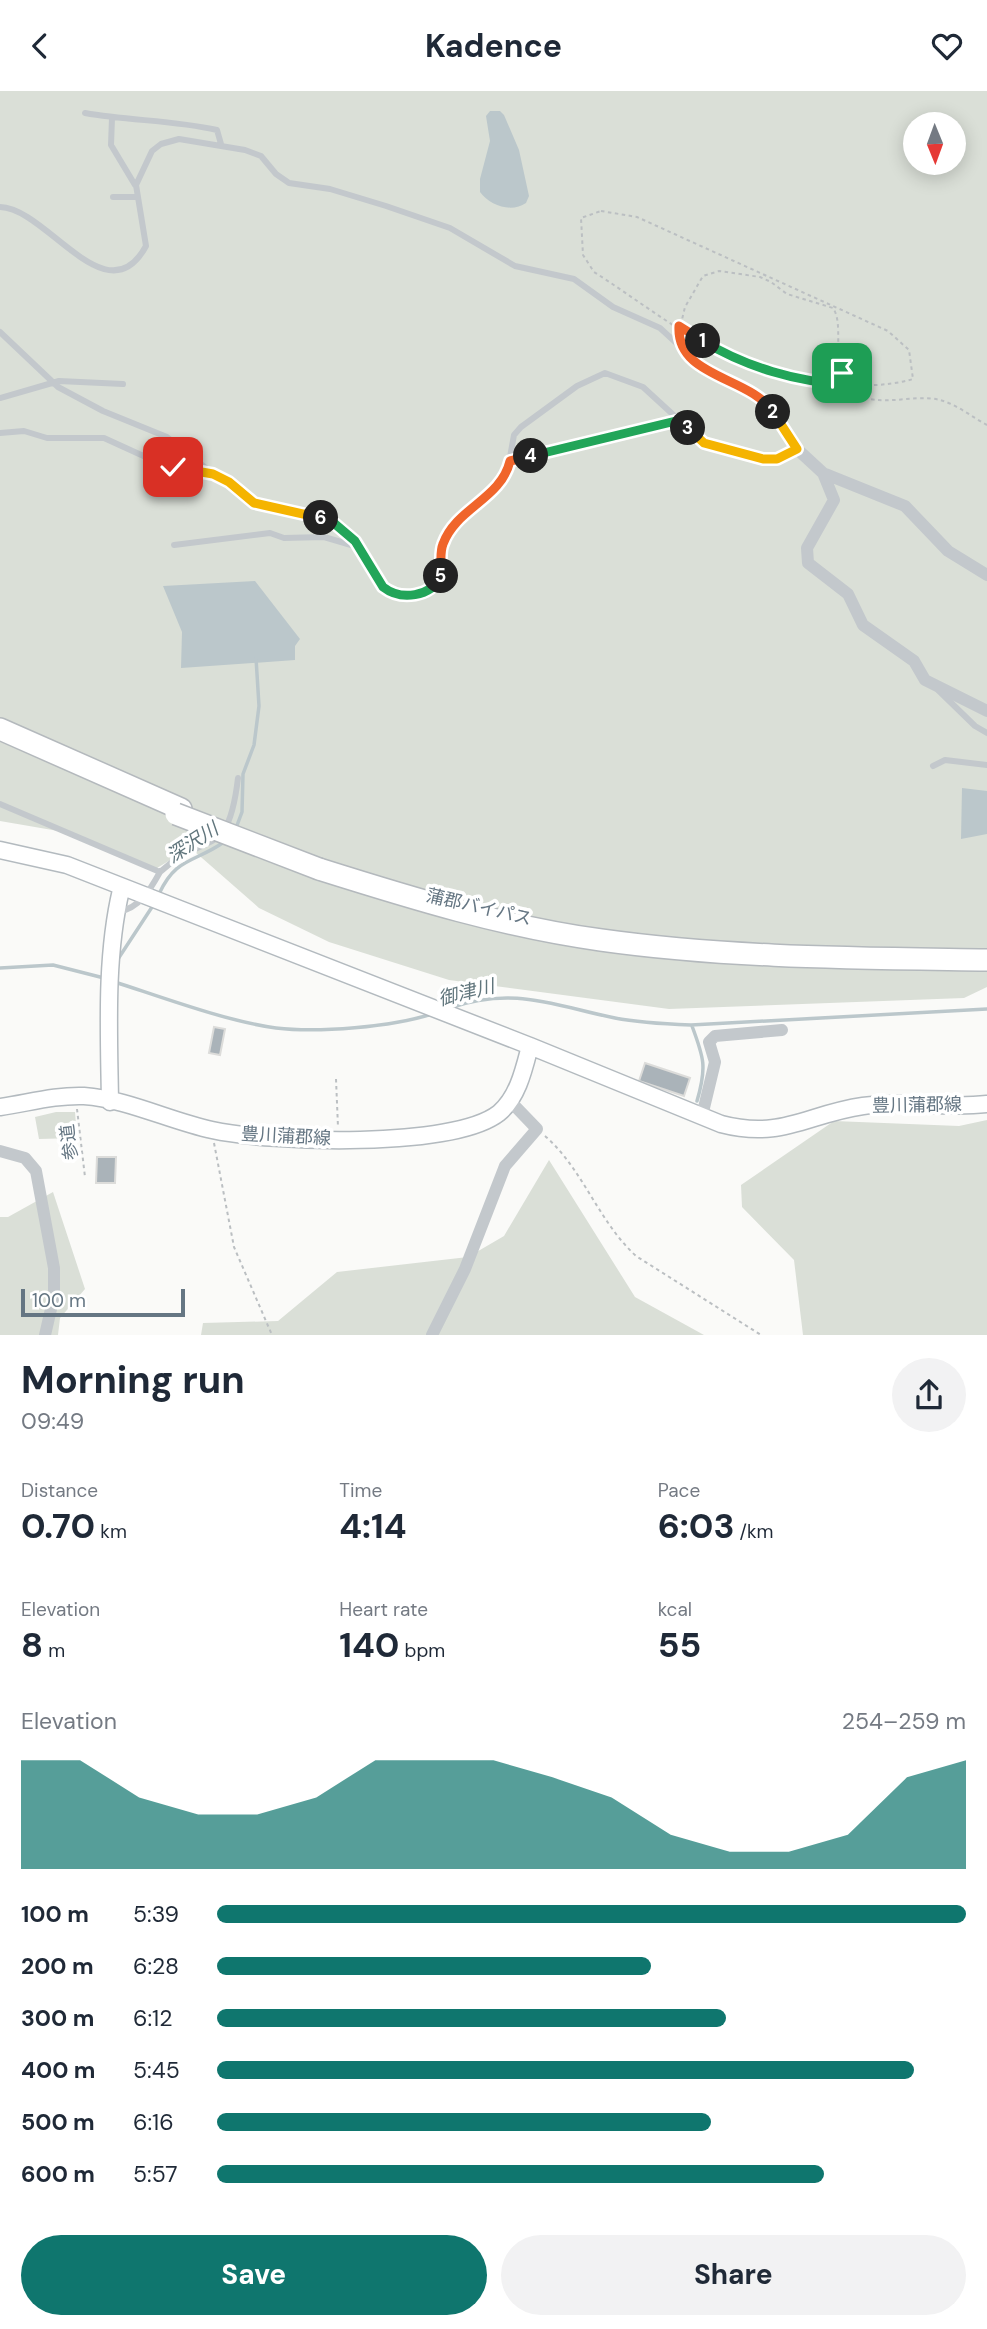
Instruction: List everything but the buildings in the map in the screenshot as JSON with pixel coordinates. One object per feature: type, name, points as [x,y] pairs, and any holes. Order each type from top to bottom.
[{"type":"highway","name":"蒲郡バイパス","points":[[0,729],[179,811]]},
{"type":"highway","name":"蒲郡バイパス","points":[[0,736],[179,811],[320,866],[430,896],[569,927],[757,949],[987,957]]},
{"type":"main road","name":"豊川蒲郡線","points":[[0,850],[67,865],[739,1129],[760,1131],[800,1124],[862,1106],[987,1104]]},
{"type":"main road","points":[[110,1102],[110,997],[116,912],[121,890]]},
{"type":"main road","name":"豊川蒲郡線","points":[[0,1107],[48,1097],[86,1097],[212,1130],[251,1135],[339,1139],[458,1131],[490,1119],[510,1101],[523,1074],[530,1046]]},
{"type":"street","points":[[797,449],[823,473],[905,506],[948,551],[987,575]]},
{"type":"street","points":[[823,473],[834,500],[807,548],[808,563],[848,594],[863,625],[914,661],[922,677],[937,688],[987,711]]},
{"type":"street","points":[[702,1116],[715,1062],[709,1042],[715,1036],[782,1030]]},
{"type":"street","points":[[0,1115],[40,1105],[48,1097]]},
{"type":"street","points":[[432,1335],[465,1269],[505,1166],[537,1129],[510,1101]]},
{"type":"street","points":[[0,1151],[25,1158],[36,1171],[54,1268],[54,1296],[45,1335]]},
{"type":"lane","points":[[85,113],[111,118],[173,122],[217,130],[221,144]]},
{"type":"lane","points":[[0,202],[40,223],[84,262],[113,270],[134,262],[146,246],[135,185],[111,145],[111,118]]},
{"type":"lane","points":[[0,332],[53,383],[103,411],[167,437],[254,503],[296,511],[335,524],[348,533],[362,550],[383,587],[391,593],[411,595],[431,588],[440,577],[441,552],[447,536],[469,510],[500,484],[510,461],[514,435],[583,382],[605,373],[643,387],[704,443],[754,457],[773,459],[797,449],[763,398],[708,372],[660,328],[613,307],[566,276],[515,266],[450,228],[330,188],[289,183],[276,174],[261,156],[221,144],[186,139],[161,144],[148,157],[135,185]]},
{"type":"lane","points":[[113,197],[137,197]]},
{"type":"lane","points":[[0,207],[15,208]]},
{"type":"lane","points":[[0,398],[53,383],[123,384]]},
{"type":"lane","points":[[510,461],[680,420]]},
{"type":"lane","points":[[0,433],[24,431],[47,438],[104,438],[161,464],[213,474]]},
{"type":"lane","points":[[174,545],[270,533],[284,538],[339,539],[362,550]]},
{"type":"lane","points":[[937,688],[951,705],[987,733]]},
{"type":"lane","points":[[933,766],[945,761],[987,765]]},
{"type":"lane","points":[[116,912],[126,911],[144,898],[160,872],[173,861],[210,843],[224,832],[234,807],[237,778]]},
{"type":"lane","points":[[0,804],[160,872]]},
{"type":"path","points":[[601,211],[637,217],[888,331],[909,350],[913,379],[893,384],[816,383],[726,355],[679,326],[594,272],[583,255],[581,218],[601,211]]},
{"type":"path","points":[[684,349],[679,326],[685,307],[703,276],[719,271],[767,279],[787,294],[833,308],[838,316],[838,367],[852,390],[871,399],[941,400],[987,425]]},
{"type":"path","points":[[336,1079],[339,1139]]},
{"type":"path","name":"参道","points":[[76,1103],[85,1177]]},
{"type":"path","points":[[537,1129],[561,1150],[618,1240],[636,1256],[761,1335]]},
{"type":"path","points":[[212,1130],[234,1247],[272,1335]]},
{"type":"shaded area","points":[[0,91],[987,91],[987,987],[964,998],[669,1009],[449,980],[329,942],[259,908],[194,851],[172,859],[152,871],[64,832],[0,821]]},
{"type":"shaded area","points":[[490,111],[500,111],[504,115],[519,150],[529,196],[526,203],[520,206],[508,208],[495,204],[480,192],[480,179],[490,141],[486,116]]},
{"type":"shaded area","points":[[255,581],[300,639],[295,646],[295,660],[181,668],[182,632],[163,586]]},
{"type":"shaded area","points":[[962,788],[987,791],[987,834],[961,839]]},
{"type":"shaded area","points":[[56,1112],[75,1112],[77,1138],[39,1139],[35,1117]]},
{"type":"shaded area","points":[[987,1120],[987,1335],[803,1335],[794,1260],[742,1207],[741,1185],[834,1121],[959,1126]]},
{"type":"shaded area","points":[[549,1160],[635,1297],[704,1335],[201,1335],[203,1323],[278,1321],[337,1272],[468,1257],[504,1236]]},
{"type":"shaded area","points":[[53,1192],[85,1289],[60,1318],[58,1335],[0,1335],[0,1217],[8,1217]]},
{"type":"waterway","name":"深沢川","points":[[236,828],[242,812],[243,774],[254,745],[259,706],[256,658]]},
{"type":"waterway","name":"深沢川","points":[[159,894],[165,882],[179,867],[224,842]]},
{"type":"waterway","name":"深沢川","points":[[118,959],[154,904]]},
{"type":"waterway","name":"御津川","points":[[0,968],[53,965],[104,978]]},
{"type":"waterway","name":"御津川","points":[[115,982],[216,1015],[276,1028],[355,1028],[432,1014]]},
{"type":"waterway","name":"御津川","points":[[449,1008],[494,998],[513,998],[552,1003],[624,1020],[691,1025],[987,1009]]},
{"type":"waterway","points":[[692,1026],[703,1063],[697,1101]]},
{"type":"route","points":[[173,467],[213,474],[229,482],[254,503],[309,514],[335,524],[348,533],[362,550],[383,587],[394,594],[420,594],[437,583],[440,577],[441,552],[450,532],[469,510],[500,484],[510,461],[680,420],[704,443],[754,457],[768,460],[797,449],[763,398],[739,384],[715,376],[684,349],[679,326],[726,355],[816,383],[847,384],[842,373]]}]
